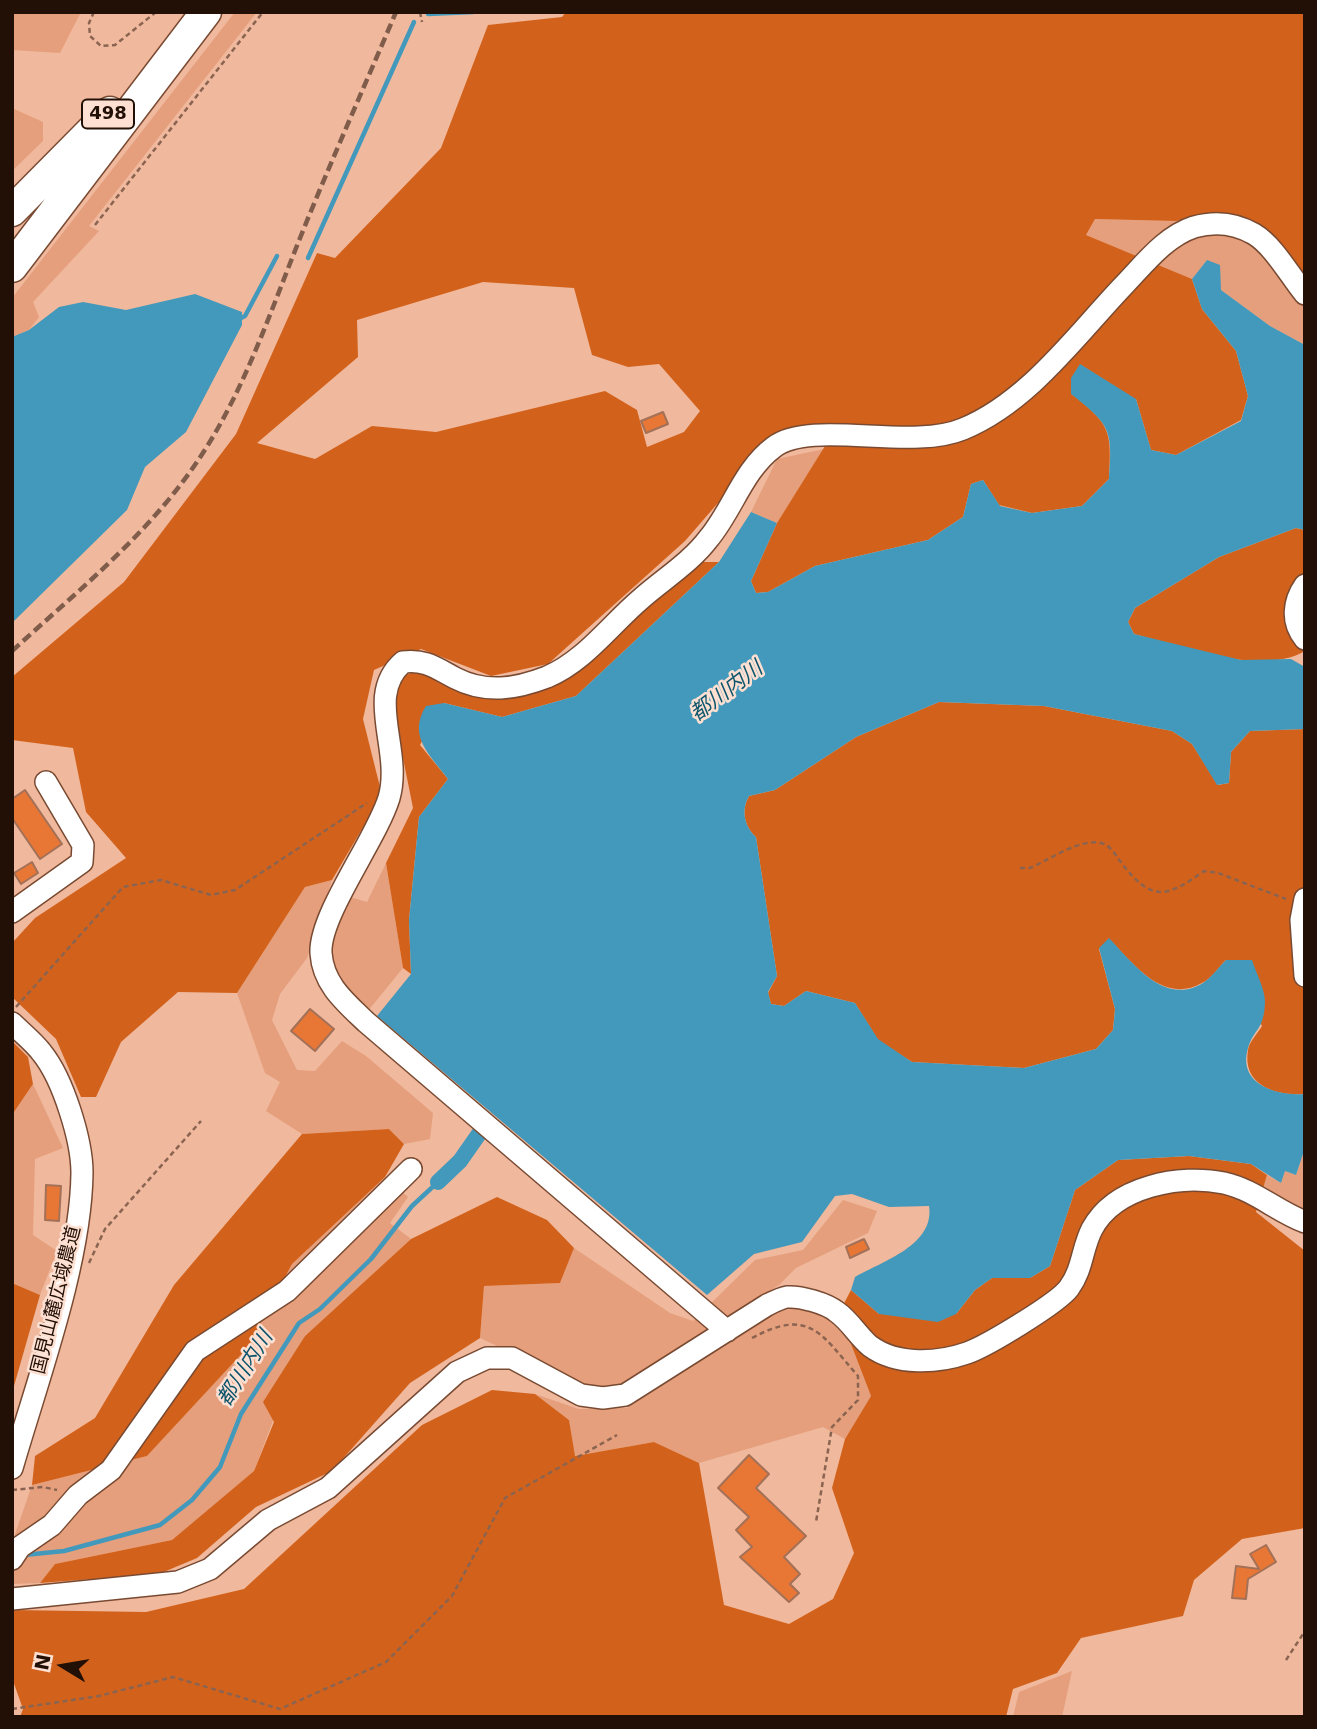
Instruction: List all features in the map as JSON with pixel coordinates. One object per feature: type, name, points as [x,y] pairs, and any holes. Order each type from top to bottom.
[{"type":"highway","name":"498","points":[[12,211],[94,130],[199,12]]},
{"type":"highway","points":[[12,267],[206,12]]},
{"type":"street","points":[[734,1337],[336,993],[326,975],[321,951],[326,927],[390,795],[391,740],[383,702],[386,681],[403,662],[419,660],[477,686],[499,689],[518,688],[551,675],[579,657],[641,599],[693,558],[711,536],[746,478],[776,445],[793,438],[818,436],[916,439],[961,430],[984,419],[1037,377],[1153,255],[1193,228],[1216,223],[1238,226],[1257,236],[1305,294]]},
{"type":"street","points":[[1305,585],[1295,606],[1296,622],[1305,639]]},
{"type":"street","points":[[12,912],[82,862],[83,845],[46,782]]},
{"type":"street","points":[[1304,901],[1305,976]]},
{"type":"street","name":"国見山麓広域農道","points":[[12,1023],[43,1054],[61,1088],[74,1129],[82,1171],[78,1215],[66,1277],[12,1468]]},
{"type":"street","points":[[16,1554],[52,1525],[78,1495],[111,1470],[195,1351],[287,1291],[411,1169]]},
{"type":"street","points":[[12,1599],[178,1582],[210,1569],[268,1520],[328,1488],[457,1372],[486,1357],[512,1358],[562,1388],[603,1398],[625,1395],[734,1337],[767,1305],[786,1297],[821,1304],[836,1311],[870,1346],[885,1354],[919,1361],[953,1358],[974,1350],[1068,1290],[1080,1270],[1092,1229],[1110,1207],[1135,1190],[1200,1180],[1225,1184],[1255,1193],[1305,1222]]},
{"type":"path","points":[[94,12],[89,23],[90,36],[101,46],[115,45],[156,12]]},
{"type":"path","points":[[95,225],[263,12]]},
{"type":"path","points":[[420,12],[422,22]]},
{"type":"path","points":[[12,1011],[123,887],[161,880],[211,895],[235,890],[370,801],[390,795]]},
{"type":"path","points":[[1020,868],[1030,868],[1087,843],[1102,843],[1111,848],[1136,883],[1156,892],[1176,891],[1204,871],[1218,873],[1304,901]]},
{"type":"path","points":[[66,1277],[82,1280],[105,1229],[201,1121]]},
{"type":"path","points":[[734,1337],[776,1325],[796,1323],[817,1330],[858,1376],[858,1400],[832,1427],[816,1522]]},
{"type":"path","points":[[12,1709],[99,1696],[173,1677],[280,1709],[386,1662],[452,1596],[505,1498],[617,1435]]},
{"type":"path","points":[[12,1490],[43,1487],[78,1495]]},
{"type":"path","points":[[1286,1660],[1305,1631]]},
{"type":"shaded area","points":[[12,12],[81,12],[60,53],[12,50]]},
{"type":"shaded area","points":[[235,12],[257,12],[89,226],[99,231],[33,302],[39,317],[29,330],[12,337],[12,298]]},
{"type":"shaded area","points":[[566,12],[1305,12],[1305,280],[1264,230],[1226,213],[1176,221],[1095,219],[1086,235],[1192,279],[1202,309],[1236,351],[1248,396],[1241,420],[1176,455],[1151,450],[1136,399],[1071,393],[1101,421],[1109,438],[1109,479],[1082,506],[1032,513],[999,505],[983,480],[971,484],[963,517],[928,540],[815,566],[768,592],[756,593],[751,581],[777,523],[835,430],[776,436],[685,541],[548,664],[491,676],[421,649],[374,670],[363,719],[382,795],[332,880],[305,887],[237,993],[178,992],[121,1042],[96,1097],[81,1097],[56,1039],[12,997],[12,943],[35,918],[126,858],[86,812],[73,748],[12,740],[12,677],[124,582],[236,434],[317,253],[335,258],[441,148],[488,25],[562,17]],"holes":[[[483,282],[574,288],[592,355],[628,367],[659,364],[700,411],[684,432],[647,447],[637,410],[605,391],[436,432],[372,426],[315,459],[257,443],[358,357],[357,320]]]},
{"type":"shaded area","points":[[12,108],[43,122],[43,141],[12,171]]},
{"type":"shaded area","points":[[1226,212],[1264,230],[1305,280],[1305,345],[1270,326],[1221,290],[1207,260],[1192,279],[1086,235],[1095,219],[1176,221]]},
{"type":"shaded area","points":[[824,449],[777,523],[751,512],[777,459]]},
{"type":"shaded area","points":[[1296,528],[1305,530],[1305,651],[1287,658],[1244,660],[1197,652],[1134,634],[1128,622],[1135,608],[1219,557]]},
{"type":"shaded area","points":[[700,562],[719,562],[576,696],[502,717],[444,703],[420,745],[448,779],[419,817],[409,920],[411,974],[403,968],[386,863],[413,808],[392,703],[402,676],[421,670],[468,691],[511,698],[575,670]]},
{"type":"shaded area","points":[[939,702],[1044,706],[1172,731],[1192,744],[1218,785],[1229,783],[1231,752],[1250,731],[1305,729],[1305,1094],[1283,1093],[1263,1086],[1250,1072],[1249,1047],[1262,1026],[1226,960],[1205,981],[1188,988],[1174,989],[1150,978],[1109,939],[1099,949],[1115,1009],[1113,1030],[1096,1049],[1024,1068],[912,1062],[878,1040],[855,1003],[806,991],[784,1006],[771,1004],[768,993],[777,976],[756,837],[745,818],[749,796],[775,790],[856,737]]},
{"type":"shaded area","points":[[386,863],[403,968],[367,1012],[333,979],[331,941],[350,897],[367,902]]},
{"type":"shaded area","points":[[332,880],[307,958],[280,994],[272,1020],[297,1070],[315,1071],[342,1041],[366,1056],[433,1113],[430,1139],[404,1144],[389,1129],[302,1134],[266,1111],[280,1082],[265,1073],[237,993],[305,887]]},
{"type":"shaded area","points":[[12,1041],[28,1057],[33,1084],[12,1115]]},
{"type":"shaded area","points":[[33,1084],[63,1148],[35,1159],[33,1235],[57,1251],[40,1295],[12,1283],[12,1115]]},
{"type":"shaded area","points":[[389,1129],[404,1144],[385,1177],[292,1264],[248,1347],[147,1456],[32,1485],[35,1456],[95,1418],[174,1285],[302,1134]]},
{"type":"shaded area","points":[[1305,1148],[1305,1214],[1262,1191],[1267,1175],[1281,1183],[1285,1171],[1296,1175]]},
{"type":"shaded area","points":[[1189,1156],[1251,1164],[1267,1175],[1256,1212],[1305,1251],[1305,1528],[1242,1539],[1194,1580],[1183,1616],[1081,1638],[1057,1673],[1013,1689],[1006,1717],[20,1717],[23,1709],[12,1678],[12,1610],[146,1612],[244,1589],[422,1425],[492,1390],[535,1394],[569,1420],[575,1456],[654,1442],[699,1463],[724,1605],[789,1624],[833,1599],[854,1553],[832,1488],[845,1439],[871,1396],[839,1313],[851,1290],[879,1314],[956,1314],[975,1290],[992,1278],[1030,1278],[1050,1266],[1075,1190],[1118,1160]]},
{"type":"shaded area","points":[[385,1177],[408,1197],[390,1223],[411,1239],[305,1336],[254,1471],[172,1540],[55,1564],[40,1583],[12,1584],[12,1543],[32,1485],[147,1456],[248,1347],[292,1264]]},
{"type":"shaded area","points":[[497,1197],[547,1220],[574,1248],[560,1283],[484,1286],[480,1338],[410,1383],[332,1471],[256,1507],[197,1558],[159,1574],[40,1583],[55,1564],[172,1540],[254,1471],[274,1422],[263,1402],[305,1336],[411,1239]]},
{"type":"shaded area","points":[[843,1200],[877,1211],[868,1233],[796,1268],[779,1285],[620,1387],[582,1385],[480,1338],[484,1286],[560,1283],[574,1248],[670,1313],[693,1321],[755,1260],[803,1250]]},
{"type":"shaded area","points":[[12,1283],[40,1295],[12,1393]]},
{"type":"shaded area","points":[[806,1306],[839,1313],[871,1396],[845,1439],[823,1427],[699,1463],[654,1442],[574,1456],[569,1420],[535,1394],[579,1409],[627,1408],[770,1313]]},
{"type":"shaded area","points":[[1072,1671],[1062,1717],[1013,1717],[1019,1692]]},
{"type":"water","points":[[1207,260],[1220,265],[1221,290],[1270,326],[1305,345],[1305,530],[1296,528],[1219,557],[1135,608],[1128,622],[1134,634],[1241,660],[1291,659],[1305,667],[1305,729],[1250,731],[1231,752],[1229,783],[1217,785],[1192,744],[1172,731],[1044,706],[939,702],[856,737],[775,790],[749,796],[745,818],[756,837],[777,976],[768,992],[771,1004],[784,1006],[806,991],[855,1003],[878,1039],[912,1062],[1024,1068],[1096,1049],[1113,1030],[1115,1009],[1099,948],[1109,938],[1150,978],[1162,986],[1175,989],[1189,989],[1203,983],[1226,960],[1252,960],[1265,1002],[1263,1019],[1248,1048],[1248,1071],[1262,1086],[1283,1093],[1305,1094],[1305,1148],[1296,1175],[1285,1171],[1281,1183],[1251,1164],[1189,1156],[1118,1160],[1075,1190],[1050,1266],[1030,1278],[992,1278],[975,1290],[956,1314],[938,1322],[879,1314],[851,1290],[855,1277],[892,1258],[916,1241],[929,1220],[929,1206],[889,1207],[852,1194],[835,1196],[802,1242],[754,1254],[707,1295],[377,1016],[411,974],[409,920],[419,817],[448,779],[428,753],[420,736],[421,717],[426,706],[444,703],[502,717],[576,696],[719,562],[751,512],[777,523],[751,581],[756,593],[768,592],[815,566],[928,540],[963,517],[971,484],[983,480],[1000,506],[1032,513],[1082,506],[1109,479],[1110,449],[1109,438],[1101,421],[1071,394],[1071,378],[1080,364],[1136,399],[1151,450],[1176,455],[1241,421],[1248,396],[1236,351],[1202,309],[1192,279]]},
{"type":"water","points":[[195,294],[242,312],[242,325],[186,432],[145,467],[127,510],[12,623],[12,337],[29,330],[59,307],[83,302],[126,310]]},
{"type":"building","points":[[663,412],[668,424],[646,433],[641,421]]},
{"type":"building","points":[[25,790],[62,844],[40,859],[12,818],[12,799]]},
{"type":"building","points":[[32,862],[38,873],[21,884],[14,873]]},
{"type":"building","points":[[310,1009],[334,1029],[315,1051],[291,1031]]},
{"type":"building","points":[[46,1185],[61,1186],[59,1221],[45,1220]]},
{"type":"building","points":[[864,1239],[869,1249],[850,1258],[846,1247]]},
{"type":"building","points":[[749,1455],[769,1474],[756,1488],[806,1536],[784,1557],[800,1574],[790,1584],[799,1593],[789,1602],[740,1557],[752,1547],[736,1530],[749,1517],[718,1488]]},
{"type":"building","points":[[1266,1545],[1276,1562],[1248,1579],[1246,1599],[1232,1598],[1236,1566],[1259,1569],[1250,1554]]},
{"type":"waterway","points":[[428,14],[473,12]]},
{"type":"waterway","points":[[308,258],[414,22]]},
{"type":"waterway","points":[[237,320],[245,316],[277,256]]},
{"type":"waterway","name":"都川内川","points":[[438,1182],[460,1161],[481,1131]]},
{"type":"waterway","name":"都川内川","points":[[24,1555],[64,1551],[160,1525],[192,1500],[220,1467],[241,1414],[299,1323],[320,1309],[371,1259],[412,1206],[438,1182]]},
{"type":"railway","points":[[12,651],[101,571],[143,529],[181,484],[215,433],[243,379],[396,12]]}]
